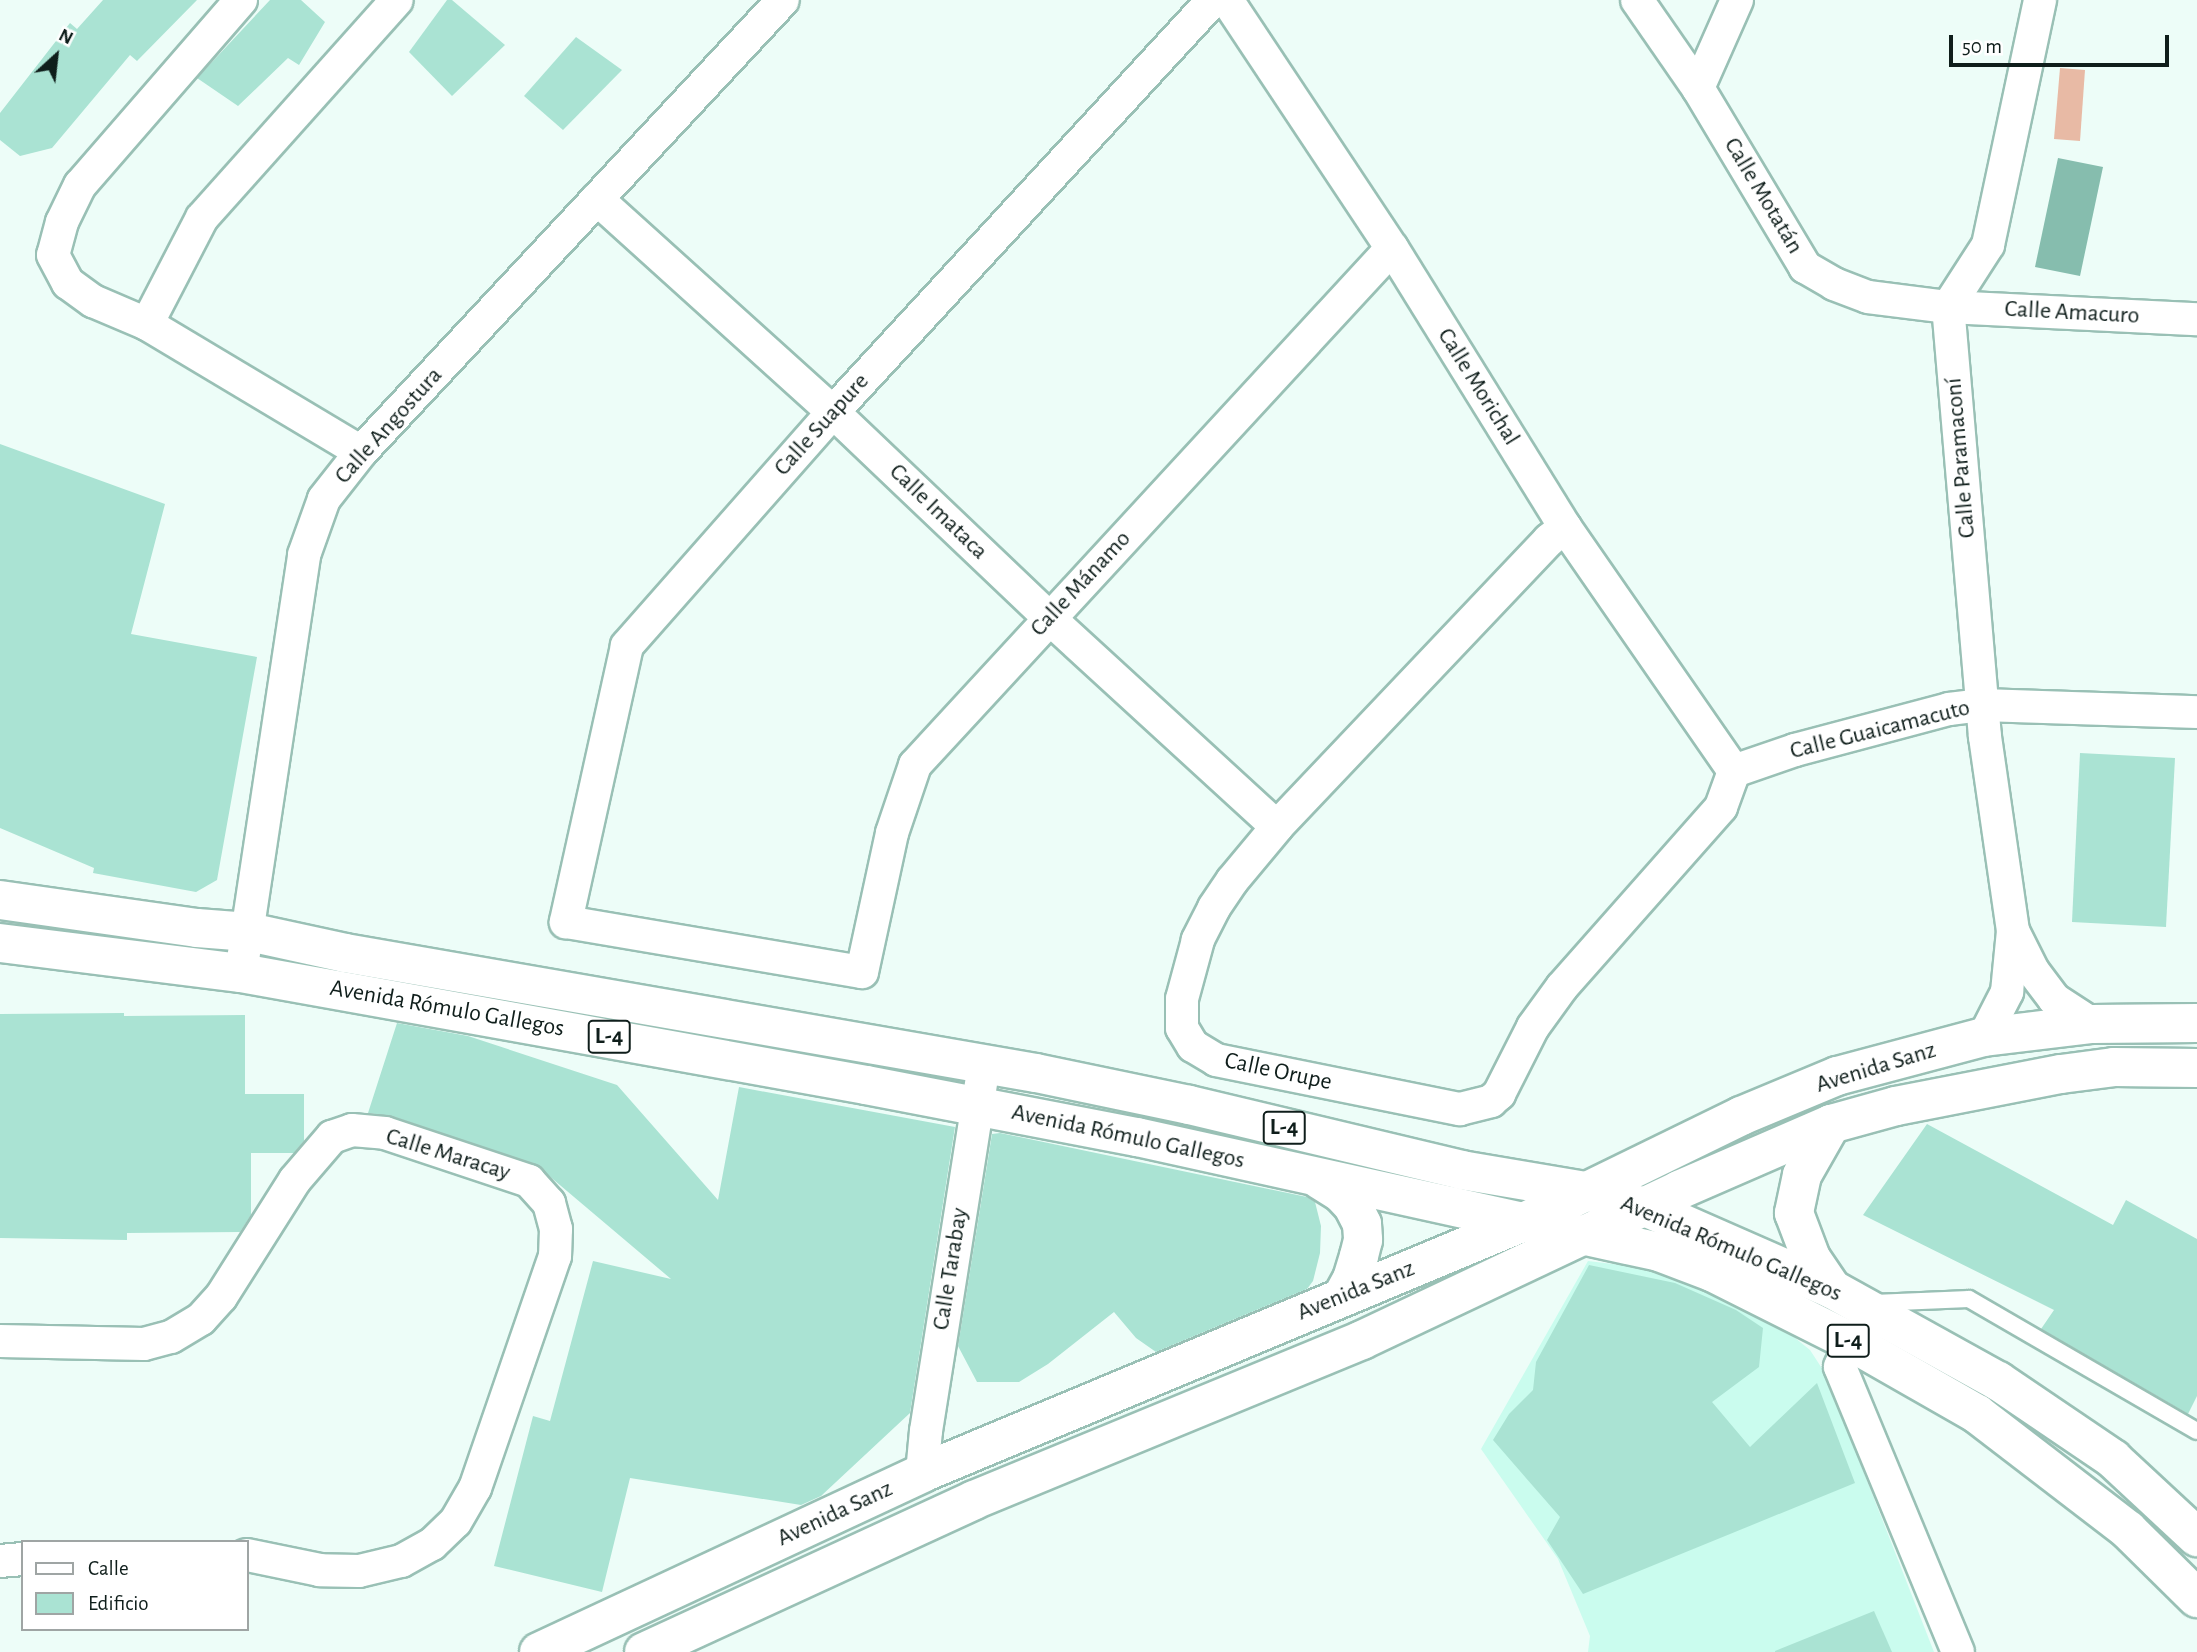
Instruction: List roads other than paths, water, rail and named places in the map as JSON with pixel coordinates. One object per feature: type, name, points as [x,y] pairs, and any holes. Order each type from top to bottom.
[{"type":"main road","name":"Avenida Rómulo Gallegos","points":[[0,900],[197,928],[249,932],[345,953],[984,1065],[1189,1105],[1461,1170],[1585,1191],[1645,1208],[1846,1296],[1998,1381],[2073,1429],[2180,1510],[2197,1537]]},
{"type":"main road","name":"Avenida Rómulo Gallegos","points":[[0,943],[55,961],[241,973],[977,1106],[1137,1137],[1659,1252],[1712,1272],[1852,1342],[1977,1413],[2128,1530],[2197,1598]]},
{"type":"main road","name":"Avenida Sanz","points":[[539,1652],[922,1474],[1526,1221],[1585,1191],[1649,1164],[1741,1116],[1837,1076],[1984,1037],[2092,1024],[2197,1023]]},
{"type":"main road","name":"Avenida Sanz","points":[[644,1652],[974,1500],[1362,1340],[1831,1124],[1896,1106],[2061,1074],[2114,1067],[2197,1068]]},
{"type":"main road","points":[[1831,1124],[1802,1175],[1794,1213],[1811,1258],[1846,1296]]},
{"type":"main road","points":[[1318,1179],[1341,1193],[1353,1206],[1362,1224],[1363,1240],[1359,1256],[1352,1279],[1342,1297]]},
{"type":"street","points":[[241,0],[80,185],[62,222],[54,255],[68,282],[93,301],[147,324],[361,452]]},
{"type":"street","points":[[147,324],[202,218],[397,0]]},
{"type":"street","name":"Calle Angostura","points":[[241,973],[304,555],[324,499],[361,452],[783,0]]},
{"type":"street","name":"Calle Suapure","points":[[862,972],[566,922],[628,646],[834,412],[1213,0]]},
{"type":"street","name":"Calle Morichal","points":[[1227,0],[1392,248],[1565,527],[1734,771]]},
{"type":"street","name":"Calle Motatán","points":[[1637,0],[1698,88],[1805,267],[1834,284],[1868,297],[1948,307]]},
{"type":"street","points":[[1698,88],[1737,0]]},
{"type":"street","points":[[1948,307],[1988,244],[2040,0]]},
{"type":"street","name":"Calle Imataca","points":[[597,199],[834,412],[1049,618],[1277,827]]},
{"type":"street","name":"Calle Mánamo","points":[[862,972],[892,833],[915,765],[1392,248]]},
{"type":"street","name":"Calle Amacuro","points":[[1948,307],[2197,319]]},
{"type":"street","name":"Calle Paramaconí","points":[[1948,307],[1983,705],[2013,931],[2007,992],[1984,1037]]},
{"type":"street","name":"Calle Orupe","points":[[1565,527],[1549,540],[1277,827],[1232,881],[1198,940],[1181,1014],[1182,1028],[1193,1046],[1216,1060],[1471,1109],[1491,1101],[1499,1094],[1527,1038],[1562,988],[1721,807],[1734,771]]},
{"type":"street","name":"Calle Guaicamacuto","points":[[1734,771],[1796,750],[1949,709],[1983,705],[2197,712]]},
{"type":"street","name":"Calle Paramaconí","points":[[2013,931],[2033,971],[2053,999],[2092,1024]]},
{"type":"street","name":"Calle Tarabay","points":[[922,1474],[926,1432],[984,1065]]},
{"type":"street","name":"Calle Maracay","points":[[0,1341],[144,1344],[170,1337],[201,1319],[221,1297],[295,1180],[332,1137],[352,1130],[385,1133],[529,1181],[549,1203],[556,1229],[555,1256],[475,1488],[456,1522],[432,1544],[401,1561],[359,1571],[320,1570],[248,1555]]},
{"type":"street","points":[[1852,1342],[1840,1367],[1958,1652]]},
{"type":"street","points":[[0,1561],[21,1559]]},
{"type":"lane","points":[[1846,1296],[1969,1299],[2197,1431]]}]
